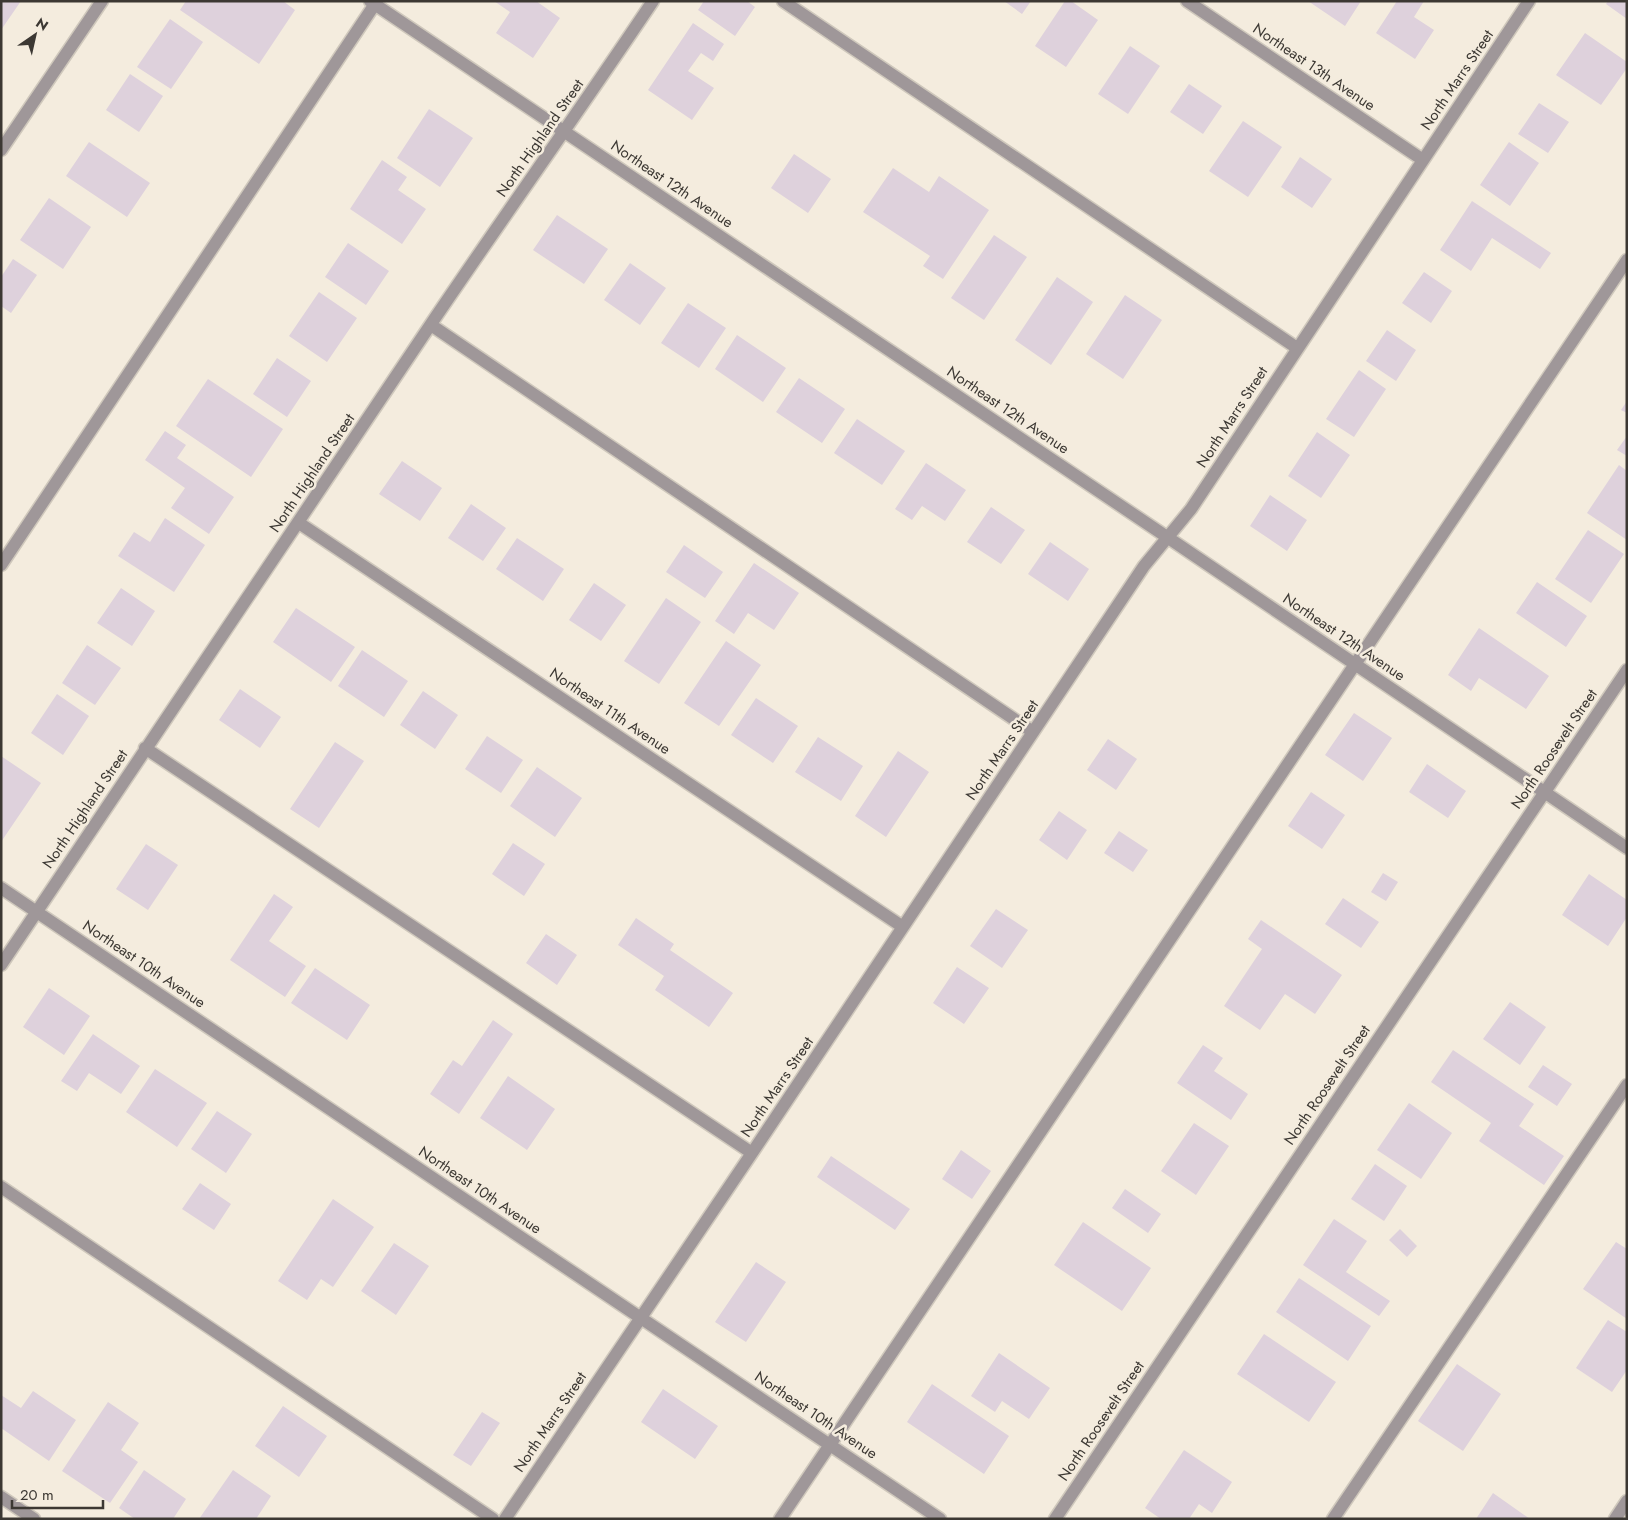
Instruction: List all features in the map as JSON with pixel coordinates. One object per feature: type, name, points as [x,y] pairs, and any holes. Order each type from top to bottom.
[{"type":"street","points":[[1,150],[102,1]]},
{"type":"street","name":"North Highland Street","points":[[1,965],[431,325],[653,1]]},
{"type":"street","points":[[783,1],[1297,348]]},
{"type":"street","name":"Northeast 13th Avenue","points":[[1187,1],[1423,160]]},
{"type":"street","name":"North Marrs Street","points":[[505,1519],[1144,566],[1191,509],[1529,1]]},
{"type":"street","points":[[1,565],[374,2]]},
{"type":"street","name":"Northeast 12th Avenue","points":[[374,2],[1627,848]]},
{"type":"street","points":[[780,1519],[1627,260]]},
{"type":"street","points":[[431,325],[1033,732]]},
{"type":"street","name":"Northeast 11th Avenue","points":[[299,523],[903,927]]},
{"type":"street","name":"North Roosevelt Street","points":[[1055,1519],[1627,670]]},
{"type":"street","points":[[145,748],[752,1153]]},
{"type":"street","name":"Northeast 10th Avenue","points":[[1,888],[940,1519]]},
{"type":"street","points":[[1333,1519],[1627,1085]]},
{"type":"street","points":[[1,1187],[493,1519]]},
{"type":"street","points":[[1,1497],[34,1519]]},
{"type":"street","points":[[1615,1519],[1627,1501]]},
{"type":"building","points":[[1,1],[21,1],[1,30]]},
{"type":"building","points":[[186,1],[283,1],[295,10],[259,64],[180,10]]},
{"type":"building","points":[[494,1],[536,1],[560,18],[533,58],[496,33],[510,12]]},
{"type":"building","points":[[704,1],[747,1],[755,7],[735,36],[698,10]]},
{"type":"building","points":[[1004,1],[1031,1],[1022,14]]},
{"type":"building","points":[[1065,1],[1071,1],[1098,20],[1066,67],[1035,46]]},
{"type":"building","points":[[1308,1],[1361,1],[1345,26]]},
{"type":"building","points":[[1397,1],[1424,1],[1414,17],[1434,30],[1415,59],[1376,33]]},
{"type":"building","points":[[1608,1],[1627,1],[1627,19],[1606,4]]},
{"type":"building","points":[[170,19],[203,42],[171,89],[137,67]]},
{"type":"building","points":[[693,23],[724,44],[713,61],[701,53],[688,71],[714,88],[692,120],[648,90]]},
{"type":"building","points":[[1585,33],[1627,62],[1627,68],[1601,105],[1556,75]]},
{"type":"building","points":[[1130,46],[1160,66],[1128,114],[1098,94]]},
{"type":"building","points":[[130,74],[163,96],[139,132],[106,110]]},
{"type":"building","points":[[1189,84],[1222,106],[1203,134],[1170,112]]},
{"type":"building","points":[[1539,103],[1569,122],[1548,153],[1518,134]]},
{"type":"building","points":[[429,109],[473,138],[440,187],[397,158]]},
{"type":"building","points":[[1243,121],[1282,147],[1248,197],[1209,171]]},
{"type":"building","points":[[89,142],[150,183],[127,217],[66,176]]},
{"type":"building","points":[[1509,142],[1539,163],[1510,206],[1480,185]]},
{"type":"building","points":[[794,154],[831,179],[808,213],[771,188]]},
{"type":"building","points":[[1300,157],[1332,179],[1312,208],[1281,187]]},
{"type":"building","points":[[382,160],[407,177],[398,190],[426,209],[402,244],[350,209]]},
{"type":"building","points":[[893,168],[929,192],[939,176],[989,210],[943,279],[923,266],[930,256],[863,212]]},
{"type":"building","points":[[49,198],[91,227],[63,269],[20,240]]},
{"type":"building","points":[[1472,201],[1551,253],[1540,269],[1492,238],[1471,271],[1440,250]]},
{"type":"building","points":[[557,215],[608,249],[584,284],[533,250]]},
{"type":"building","points":[[994,235],[1027,257],[984,320],[951,298]]},
{"type":"building","points":[[348,243],[389,271],[366,305],[325,277]]},
{"type":"building","points":[[13,259],[37,275],[11,313],[1,306],[1,277]]},
{"type":"building","points":[[630,263],[666,288],[640,325],[604,300]]},
{"type":"building","points":[[1424,272],[1452,291],[1431,323],[1402,303]]},
{"type":"building","points":[[1057,277],[1093,302],[1051,365],[1015,340]]},
{"type":"building","points":[[319,292],[357,318],[327,362],[289,336]]},
{"type":"building","points":[[1125,295],[1162,320],[1123,379],[1086,354]]},
{"type":"building","points":[[688,303],[726,328],[699,368],[661,343]]},
{"type":"building","points":[[1387,330],[1416,350],[1396,381],[1366,361]]},
{"type":"building","points":[[737,335],[786,368],[763,402],[715,369]]},
{"type":"building","points":[[277,358],[311,381],[287,417],[253,394]]},
{"type":"building","points":[[1359,370],[1386,389],[1354,437],[1326,419]]},
{"type":"building","points":[[799,378],[845,409],[822,443],[776,412]]},
{"type":"building","points":[[208,379],[283,429],[251,477],[176,426]]},
{"type":"building","points":[[1627,401],[1627,413],[1621,410]]},
{"type":"building","points":[[857,419],[905,451],[882,485],[834,453]]},
{"type":"building","points":[[165,431],[186,445],[177,458],[234,497],[209,534],[171,508],[185,488],[145,460]]},
{"type":"building","points":[[1317,432],[1350,455],[1321,498],[1288,476]]},
{"type":"building","points":[[1627,436],[1627,456],[1617,450]]},
{"type":"building","points":[[402,461],[442,488],[420,521],[379,494]]},
{"type":"building","points":[[926,463],[966,490],[945,521],[922,506],[912,520],[895,509]]},
{"type":"building","points":[[1619,465],[1627,471],[1627,540],[1587,513]]},
{"type":"building","points":[[1270,495],[1307,520],[1287,551],[1250,526]]},
{"type":"building","points":[[471,504],[506,528],[483,561],[448,538]]},
{"type":"building","points":[[991,507],[1025,530],[1001,564],[967,542]]},
{"type":"building","points":[[165,518],[205,545],[174,592],[118,556],[134,532],[150,542]]},
{"type":"building","points":[[1588,530],[1624,554],[1591,603],[1555,579]]},
{"type":"building","points":[[517,538],[564,569],[543,601],[496,569]]},
{"type":"building","points":[[1050,542],[1089,569],[1068,601],[1028,574]]},
{"type":"building","points":[[684,545],[723,572],[705,598],[666,572]]},
{"type":"building","points":[[754,563],[799,593],[774,630],[748,613],[734,634],[715,621]]},
{"type":"building","points":[[1537,582],[1587,616],[1566,647],[1516,613]]},
{"type":"building","points":[[594,583],[626,605],[601,641],[569,620]]},
{"type":"building","points":[[121,588],[155,611],[132,646],[97,623]]},
{"type":"building","points":[[666,598],[701,622],[659,684],[624,661]]},
{"type":"building","points":[[296,608],[355,647],[331,682],[273,642]]},
{"type":"building","points":[[1479,628],[1549,676],[1526,709],[1479,678],[1471,691],[1448,675]]},
{"type":"building","points":[[726,641],[761,665],[719,726],[684,703]]},
{"type":"building","points":[[87,645],[121,668],[95,705],[62,683]]},
{"type":"building","points":[[362,650],[408,681],[384,717],[338,686]]},
{"type":"building","points":[[240,689],[281,717],[260,748],[219,720]]},
{"type":"building","points":[[423,691],[458,715],[435,749],[400,725]]},
{"type":"building","points":[[57,694],[89,716],[63,755],[31,733]]},
{"type":"building","points":[[756,698],[798,726],[773,763],[731,735]]},
{"type":"building","points":[[1354,713],[1392,738],[1363,781],[1325,755]]},
{"type":"building","points":[[487,736],[523,760],[501,793],[465,769]]},
{"type":"building","points":[[818,737],[863,766],[841,801],[795,772]]},
{"type":"building","points":[[1108,739],[1137,759],[1116,790],[1087,770]]},
{"type":"building","points":[[335,742],[364,761],[319,828],[290,809]]},
{"type":"building","points":[[898,751],[929,772],[886,837],[855,816]]},
{"type":"building","points":[[1,756],[41,783],[1,842]]},
{"type":"building","points":[[1427,764],[1466,791],[1448,818],[1409,792]]},
{"type":"building","points":[[537,767],[582,798],[555,837],[510,806]]},
{"type":"building","points":[[1311,792],[1345,815],[1322,849],[1288,826]]},
{"type":"building","points":[[1059,811],[1087,830],[1067,860],[1039,840]]},
{"type":"building","points":[[1119,831],[1148,850],[1133,872],[1104,853]]},
{"type":"building","points":[[513,843],[545,864],[524,896],[492,874]]},
{"type":"building","points":[[146,844],[178,865],[148,910],[116,889]]},
{"type":"building","points":[[1383,873],[1398,882],[1386,901],[1371,892]]},
{"type":"building","points":[[1589,874],[1627,900],[1627,917],[1608,946],[1562,915]]},
{"type":"building","points":[[274,894],[293,907],[269,941],[306,966],[285,997],[230,960]]},
{"type":"building","points":[[1343,898],[1379,922],[1361,948],[1325,924]]},
{"type":"building","points":[[996,909],[1028,930],[1002,968],[970,946]]},
{"type":"building","points":[[636,918],[674,944],[670,950],[733,993],[709,1027],[655,990],[664,976],[618,945]]},
{"type":"building","points":[[1261,920],[1342,975],[1315,1014],[1285,994],[1260,1030],[1224,1006],[1262,949],[1248,939]]},
{"type":"building","points":[[546,934],[577,955],[557,985],[526,963]]},
{"type":"building","points":[[957,967],[989,988],[964,1024],[933,1003]]},
{"type":"building","points":[[315,968],[370,1005],[347,1040],[291,1003]]},
{"type":"building","points":[[49,988],[90,1016],[64,1055],[23,1027]]},
{"type":"building","points":[[1510,1002],[1546,1027],[1520,1065],[1483,1039]]},
{"type":"building","points":[[493,1020],[513,1034],[459,1114],[430,1094],[453,1060],[462,1066]]},
{"type":"building","points":[[93,1034],[140,1066],[121,1094],[89,1073],[77,1091],[61,1081]]},
{"type":"building","points":[[1203,1045],[1223,1058],[1214,1071],[1248,1094],[1231,1120],[1177,1083]]},
{"type":"building","points":[[1453,1050],[1534,1104],[1519,1126],[1564,1156],[1544,1185],[1479,1141],[1491,1123],[1431,1082]]},
{"type":"building","points":[[1543,1065],[1572,1084],[1557,1106],[1528,1087]]},
{"type":"building","points":[[155,1069],[207,1103],[177,1147],[126,1112]]},
{"type":"building","points":[[508,1076],[555,1109],[527,1150],[480,1118]]},
{"type":"building","points":[[1409,1103],[1452,1133],[1421,1179],[1377,1150]]},
{"type":"building","points":[[217,1111],[252,1134],[226,1173],[191,1149]]},
{"type":"building","points":[[1194,1123],[1229,1146],[1196,1195],[1161,1171]]},
{"type":"building","points":[[961,1150],[991,1171],[972,1199],[942,1179]]},
{"type":"building","points":[[831,1156],[910,1209],[895,1230],[817,1177]]},
{"type":"building","points":[[1375,1164],[1407,1186],[1384,1221],[1351,1199]]},
{"type":"building","points":[[200,1183],[231,1204],[214,1230],[182,1209]]},
{"type":"building","points":[[1125,1189],[1161,1214],[1148,1233],[1112,1208]]},
{"type":"building","points":[[333,1199],[374,1227],[333,1287],[321,1279],[307,1300],[278,1281]]},
{"type":"building","points":[[1334,1219],[1367,1241],[1346,1272],[1390,1301],[1379,1316],[1303,1265]]},
{"type":"building","points":[[1083,1222],[1151,1268],[1122,1311],[1054,1265]]},
{"type":"building","points":[[1400,1229],[1417,1246],[1407,1257],[1389,1240]]},
{"type":"building","points":[[1616,1242],[1627,1249],[1627,1319],[1583,1289]]},
{"type":"building","points":[[394,1243],[429,1266],[396,1315],[361,1291]]},
{"type":"building","points":[[756,1262],[786,1282],[746,1342],[715,1322]]},
{"type":"building","points":[[1299,1278],[1371,1326],[1348,1361],[1276,1312]]},
{"type":"building","points":[[1608,1320],[1627,1332],[1627,1370],[1612,1392],[1576,1368]]},
{"type":"building","points":[[1264,1334],[1336,1382],[1309,1422],[1237,1374]]},
{"type":"building","points":[[999,1353],[1050,1388],[1029,1419],[1002,1401],[995,1412],[971,1396]]},
{"type":"building","points":[[1457,1364],[1501,1394],[1463,1451],[1418,1421]]},
{"type":"building","points":[[932,1384],[1009,1436],[984,1474],[907,1422]]},
{"type":"building","points":[[663,1389],[718,1426],[695,1459],[641,1422]]},
{"type":"building","points":[[33,1391],[76,1420],[49,1461],[1,1428],[1,1395],[21,1408]]},
{"type":"building","points":[[108,1402],[139,1423],[121,1450],[138,1462],[110,1503],[62,1471]]},
{"type":"building","points":[[283,1406],[327,1436],[299,1477],[255,1446]]},
{"type":"building","points":[[482,1412],[500,1423],[471,1466],[453,1455]]},
{"type":"building","points":[[1184,1450],[1232,1482],[1212,1513],[1199,1504],[1189,1519],[1161,1519],[1145,1508]]},
{"type":"building","points":[[144,1470],[186,1499],[173,1519],[135,1519],[119,1508]]},
{"type":"building","points":[[233,1470],[271,1496],[256,1519],[199,1519]]},
{"type":"building","points":[[1493,1493],[1530,1519],[1476,1519]]}]
